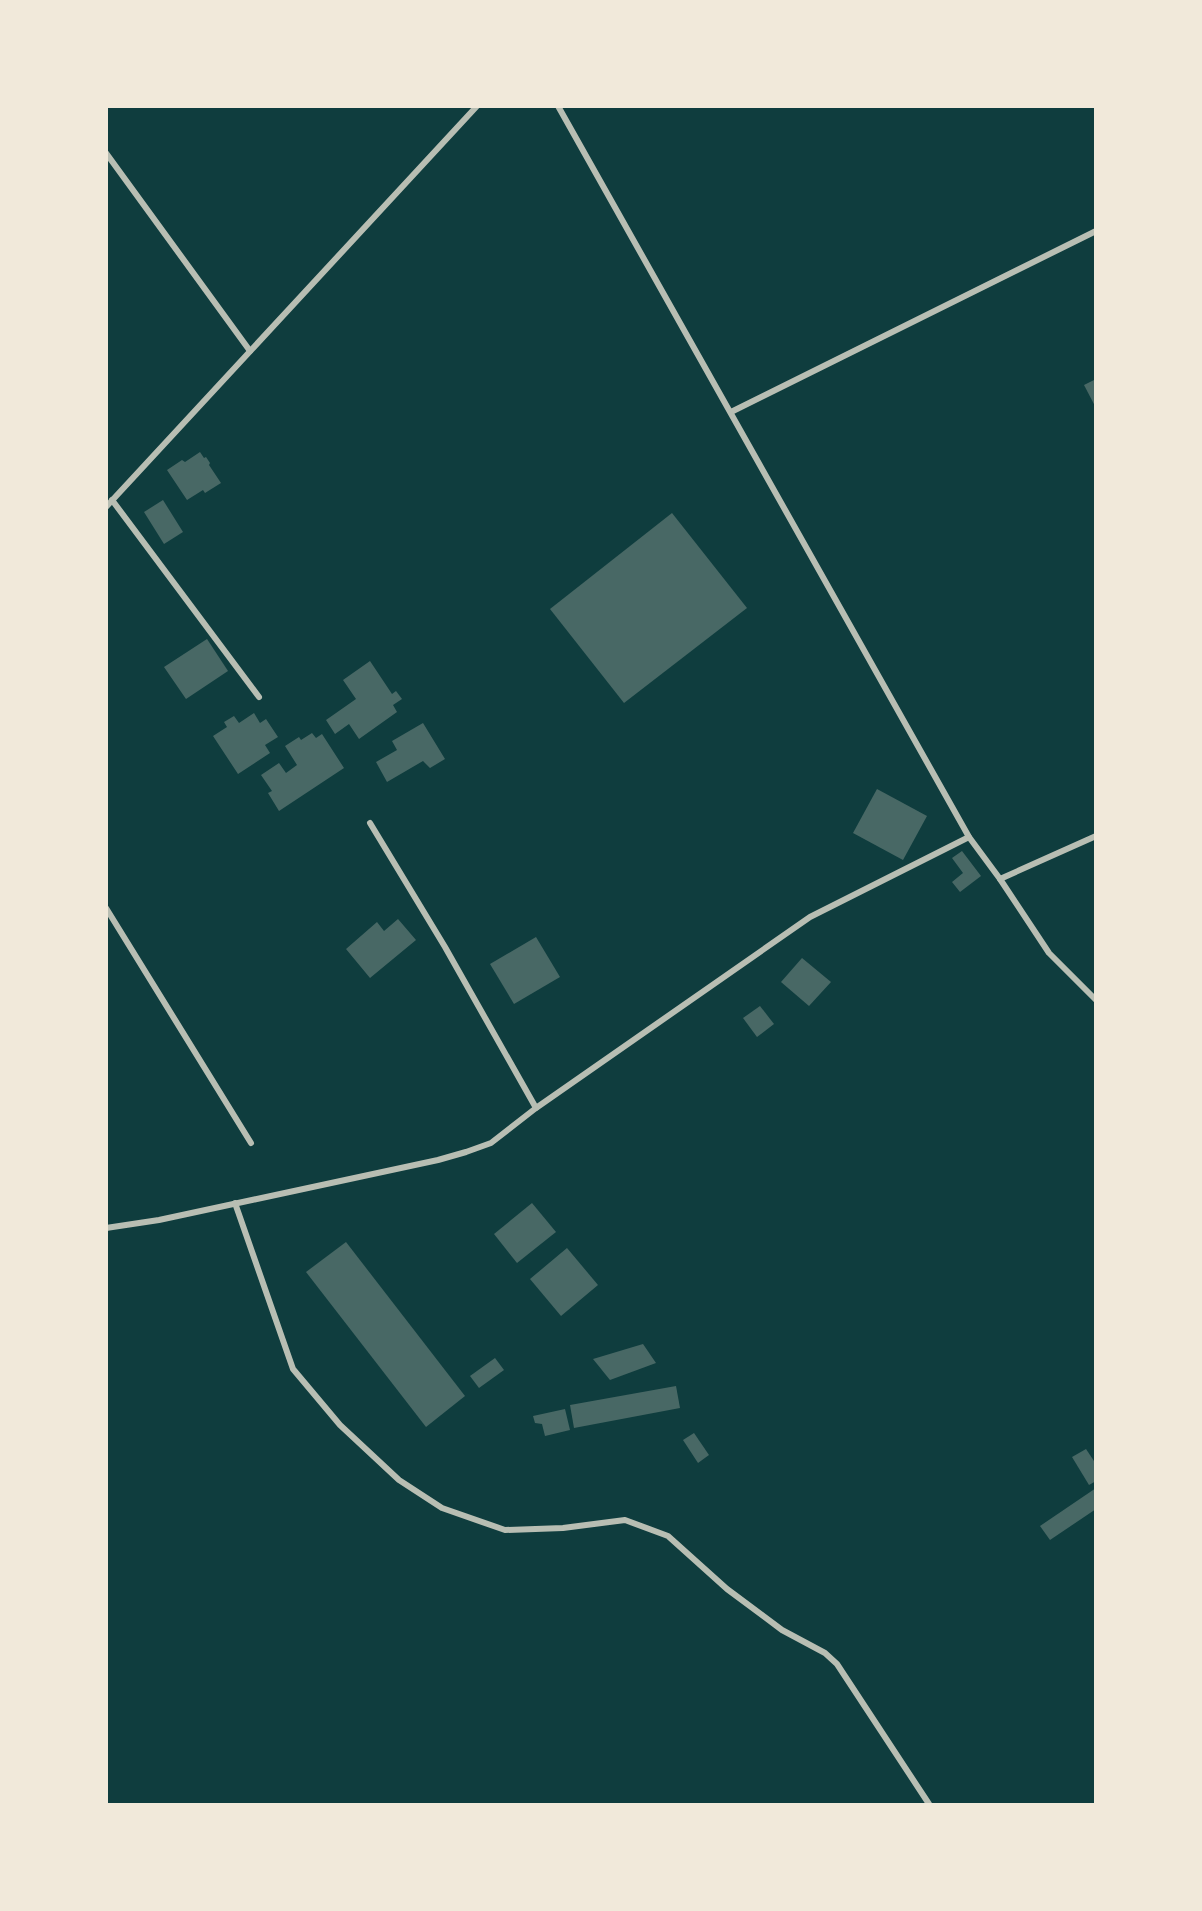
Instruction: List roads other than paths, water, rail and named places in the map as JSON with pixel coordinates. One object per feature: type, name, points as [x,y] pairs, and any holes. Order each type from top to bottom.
[{"type":"street","points":[[106,507],[477,106]]},
{"type":"street","points":[[558,106],[969,837],[1049,953],[1095,1000]]},
{"type":"street","points":[[106,153],[250,351]]},
{"type":"street","points":[[730,411],[1095,231]]},
{"type":"street","points":[[112,500],[260,697]]},
{"type":"street","points":[[370,823],[445,947],[536,1108]]},
{"type":"street","points":[[1000,879],[1095,836]]},
{"type":"street","points":[[106,1228],[159,1220],[438,1160],[490,1143],[536,1108],[810,917],[969,837]]},
{"type":"street","points":[[106,908],[251,1143]]},
{"type":"street","points":[[235,1203],[294,1369],[340,1425],[399,1480],[442,1508],[505,1530],[563,1528],[625,1520],[668,1536],[727,1589],[782,1630],[825,1653],[837,1664],[929,1804]]}]
